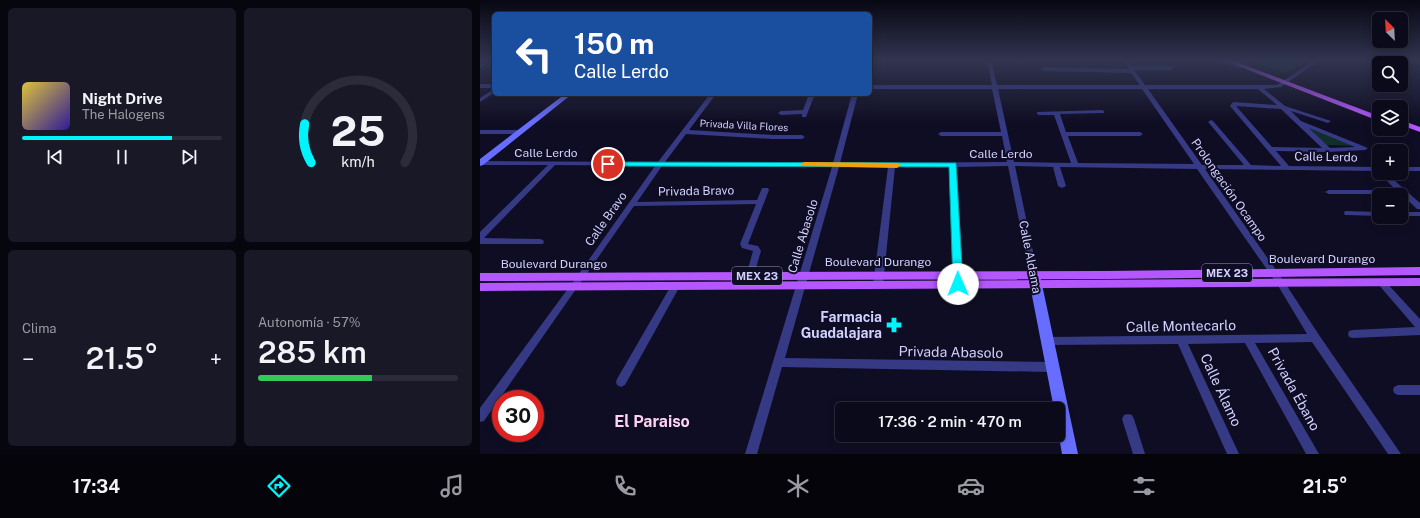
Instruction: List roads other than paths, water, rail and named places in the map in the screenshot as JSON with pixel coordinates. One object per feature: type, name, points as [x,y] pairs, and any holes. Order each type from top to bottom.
[{"type":"main road","points":[[1286,81],[1372,114]]},
{"type":"main road","points":[[1408,120],[1420,124]]},
{"type":"main road","points":[[1408,125],[1420,131]]},
{"type":"main road","points":[[1408,128],[1420,131]]},
{"type":"main road","points":[[1408,130],[1420,136]]},
{"type":"main road","name":"Boulevard Durango","points":[[1035,280],[1273,272],[1420,271]]},
{"type":"main road","name":"Boulevard Durango","points":[[480,287],[750,276],[802,281]]},
{"type":"main road","name":"Boulevard Durango","points":[[480,277],[675,286],[802,281],[879,280],[1420,282]]},
{"type":"street","name":"Calle Aldama","points":[[993,81],[1070,454]]},
{"type":"street","name":"Prolongación Ocampo","points":[[1139,81],[1280,282],[1315,338],[1395,454]]},
{"type":"street","points":[[872,87],[1259,87],[1279,86],[1286,81]]},
{"type":"street","points":[[480,86],[492,86]]},
{"type":"street","points":[[1259,87],[1283,107],[1328,150]]},
{"type":"street","points":[[480,100],[492,92]]},
{"type":"street","points":[[480,163],[566,96]]},
{"type":"street","name":"Calle Bravo","points":[[480,417],[578,282],[659,165],[686,132],[711,96]]},
{"type":"street","points":[[781,113],[805,114],[811,96]]},
{"type":"street","name":"Calle Abasolo","points":[[751,454],[836,165],[854,96]]},
{"type":"street","points":[[1287,168],[1233,106],[1236,104],[1283,107],[1328,121]]},
{"type":"street","points":[[1039,113],[1102,112]]},
{"type":"street","points":[[1056,113],[1075,165]]},
{"type":"street","points":[[1211,122],[1249,167]]},
{"type":"street","points":[[1272,149],[1328,150],[1366,148],[1298,122]]},
{"type":"street","points":[[480,132],[520,132]]},
{"type":"street","name":"Privada Villa Flores","points":[[686,132],[719,133],[772,138],[802,137]]},
{"type":"street","points":[[941,134],[1004,134]]},
{"type":"street","points":[[1064,134],[1140,134]]},
{"type":"street","name":"Calle Lerdo","points":[[480,163],[659,165],[1011,164],[1372,170]]},
{"type":"street","points":[[480,237],[553,164]]},
{"type":"street","points":[[879,280],[892,165]]},
{"type":"street","points":[[953,165],[958,280]]},
{"type":"street","points":[[1056,165],[1062,186]]},
{"type":"street","points":[[1408,169],[1420,169]]},
{"type":"street","points":[[1390,180],[1399,188]]},
{"type":"street","points":[[750,276],[757,251],[755,248],[744,244],[765,190]]},
{"type":"street","points":[[1329,192],[1372,192]]},
{"type":"street","points":[[1408,196],[1420,207]]},
{"type":"street","name":"Privada Bravo","points":[[632,204],[760,202]]},
{"type":"street","points":[[1348,213],[1372,214]]},
{"type":"street","points":[[1408,214],[1420,214]]},
{"type":"street","points":[[480,241],[540,242]]},
{"type":"street","points":[[1381,282],[1420,326]]},
{"type":"street","points":[[621,382],[675,286]]},
{"type":"street","points":[[1353,334],[1420,331]]},
{"type":"street","name":"Calle Montecarlo","points":[[1047,342],[1315,338]]},
{"type":"street","name":"Calle Álamo","points":[[1181,339],[1233,454]]},
{"type":"street","name":"Privada Ébano","points":[[1248,339],[1313,454]]},
{"type":"street","name":"Privada Abasolo","points":[[779,362],[1051,367]]},
{"type":"street","points":[[1398,390],[1420,390]]},
{"type":"street","points":[[1128,419],[1139,454]]},
{"type":"place","name":"Farmacia Guadalajara","points":[[894,325]]},
{"type":"district","name":"El Paraiso","points":[[652,421]]}]
